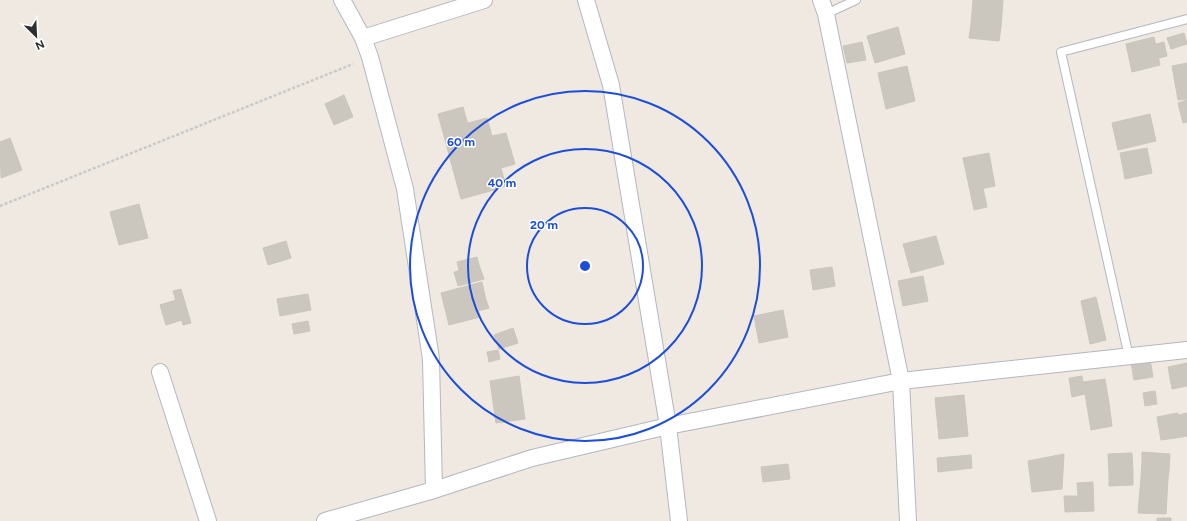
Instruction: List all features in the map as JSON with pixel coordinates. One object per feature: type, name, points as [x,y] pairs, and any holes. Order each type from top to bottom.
[{"type":"street","points":[[342,0],[363,38],[370,57],[405,189],[431,359],[434,490]]},
{"type":"street","points":[[363,38],[484,0]]},
{"type":"street","points":[[586,0],[611,85],[668,426],[680,521]]},
{"type":"street","points":[[824,7],[901,381],[908,521]]},
{"type":"street","points":[[325,521],[434,490],[532,458],[668,426],[901,381],[1187,350]]},
{"type":"street","points":[[160,372],[208,521]]},
{"type":"lane","points":[[824,7],[856,0]]},
{"type":"lane","points":[[1129,357],[1061,52],[1187,19]]},
{"type":"path","points":[[0,206],[370,57]]},
{"type":"building","points":[[973,0],[1003,0],[1001,27],[971,24]]},
{"type":"building","points":[[971,24],[1001,27],[999,41],[969,38]]},
{"type":"building","points":[[898,27],[905,54],[875,63],[867,36]]},
{"type":"building","points":[[1184,33],[1187,44],[1171,49],[1167,38]]},
{"type":"building","points":[[1154,37],[1160,65],[1132,72],[1126,44]]},
{"type":"building","points":[[862,42],[866,60],[847,63],[843,46]]},
{"type":"building","points":[[1164,42],[1167,56],[1159,58],[1156,44]]},
{"type":"building","points":[[1187,63],[1187,99],[1178,100],[1172,66]]},
{"type":"building","points":[[907,66],[915,101],[886,109],[878,73]]},
{"type":"building","points":[[344,95],[353,117],[334,125],[325,104]]},
{"type":"building","points":[[1187,100],[1187,122],[1183,123],[1178,103]]},
{"type":"building","points":[[463,107],[487,192],[461,199],[438,114]]},
{"type":"building","points":[[1150,114],[1156,141],[1118,150],[1112,123]]},
{"type":"building","points":[[487,118],[506,186],[487,192],[468,123]]},
{"type":"building","points":[[506,133],[515,164],[501,168],[492,136]]},
{"type":"building","points":[[10,138],[22,170],[1,178],[0,142]]},
{"type":"building","points":[[1147,148],[1152,173],[1125,179],[1120,153]]},
{"type":"building","points":[[989,153],[995,186],[970,191],[963,158]]},
{"type":"building","points":[[983,188],[987,207],[974,210],[970,191]]},
{"type":"building","points":[[139,204],[148,238],[119,245],[110,212]]},
{"type":"building","points":[[936,236],[944,264],[911,273],[903,244]]},
{"type":"building","points":[[286,241],[291,258],[268,265],[263,248]]},
{"type":"building","points":[[477,257],[479,265],[459,270],[457,262]]},
{"type":"building","points":[[479,265],[484,279],[458,286],[454,272]]},
{"type":"building","points":[[832,267],[835,286],[813,290],[810,270]]},
{"type":"building","points":[[923,276],[928,301],[903,306],[898,281]]},
{"type":"building","points":[[482,282],[486,300],[476,303],[480,317],[449,325],[441,293]]},
{"type":"building","points":[[181,289],[191,323],[183,325],[173,291]]},
{"type":"building","points":[[308,294],[311,310],[280,316],[277,299]]},
{"type":"building","points":[[1096,297],[1106,340],[1090,344],[1081,301]]},
{"type":"building","points":[[176,300],[182,320],[166,325],[160,305]]},
{"type":"building","points":[[486,300],[489,308],[478,311],[476,303]]},
{"type":"building","points":[[783,310],[788,337],[759,343],[754,316]]},
{"type":"building","points":[[308,321],[310,331],[294,334],[292,324]]},
{"type":"building","points":[[513,328],[518,343],[499,349],[494,335]]},
{"type":"building","points":[[498,350],[500,359],[489,362],[487,352]]},
{"type":"building","points":[[1150,359],[1153,377],[1134,380],[1131,362]]},
{"type":"building","points":[[1187,363],[1187,386],[1172,389],[1168,367]]},
{"type":"building","points":[[519,376],[525,419],[496,423],[490,381]]},
{"type":"building","points":[[1082,376],[1085,394],[1072,397],[1069,378]]},
{"type":"building","points":[[1105,379],[1109,403],[1087,406],[1083,382]]},
{"type":"building","points":[[1155,391],[1157,404],[1145,406],[1143,393]]},
{"type":"building","points":[[964,395],[968,436],[939,439],[935,398]]},
{"type":"building","points":[[1109,403],[1112,426],[1091,430],[1087,406]]},
{"type":"building","points":[[1178,413],[1182,437],[1161,440],[1157,417]]},
{"type":"building","points":[[1187,413],[1187,436],[1182,437],[1179,415]]},
{"type":"building","points":[[1142,452],[1156,453],[1156,462],[1142,461]]},
{"type":"building","points":[[1132,453],[1133,472],[1109,473],[1108,454]]},
{"type":"building","points":[[1156,453],[1170,454],[1169,471],[1155,470]]},
{"type":"building","points":[[1064,454],[1062,489],[1032,492],[1028,461]]},
{"type":"building","points":[[971,455],[972,468],[938,472],[937,458]]},
{"type":"building","points":[[1142,461],[1156,462],[1155,470],[1169,471],[1168,479],[1141,477]]},
{"type":"building","points":[[788,464],[790,479],[763,482],[761,467]]},
{"type":"building","points":[[1133,472],[1133,485],[1109,486],[1109,473]]},
{"type":"building","points":[[1141,477],[1168,479],[1166,514],[1138,513]]},
{"type":"building","points":[[1093,482],[1094,511],[1065,512],[1064,496],[1078,496],[1077,483]]},
{"type":"building","points":[[1157,518],[1171,518],[1171,521],[1157,521]]}]
